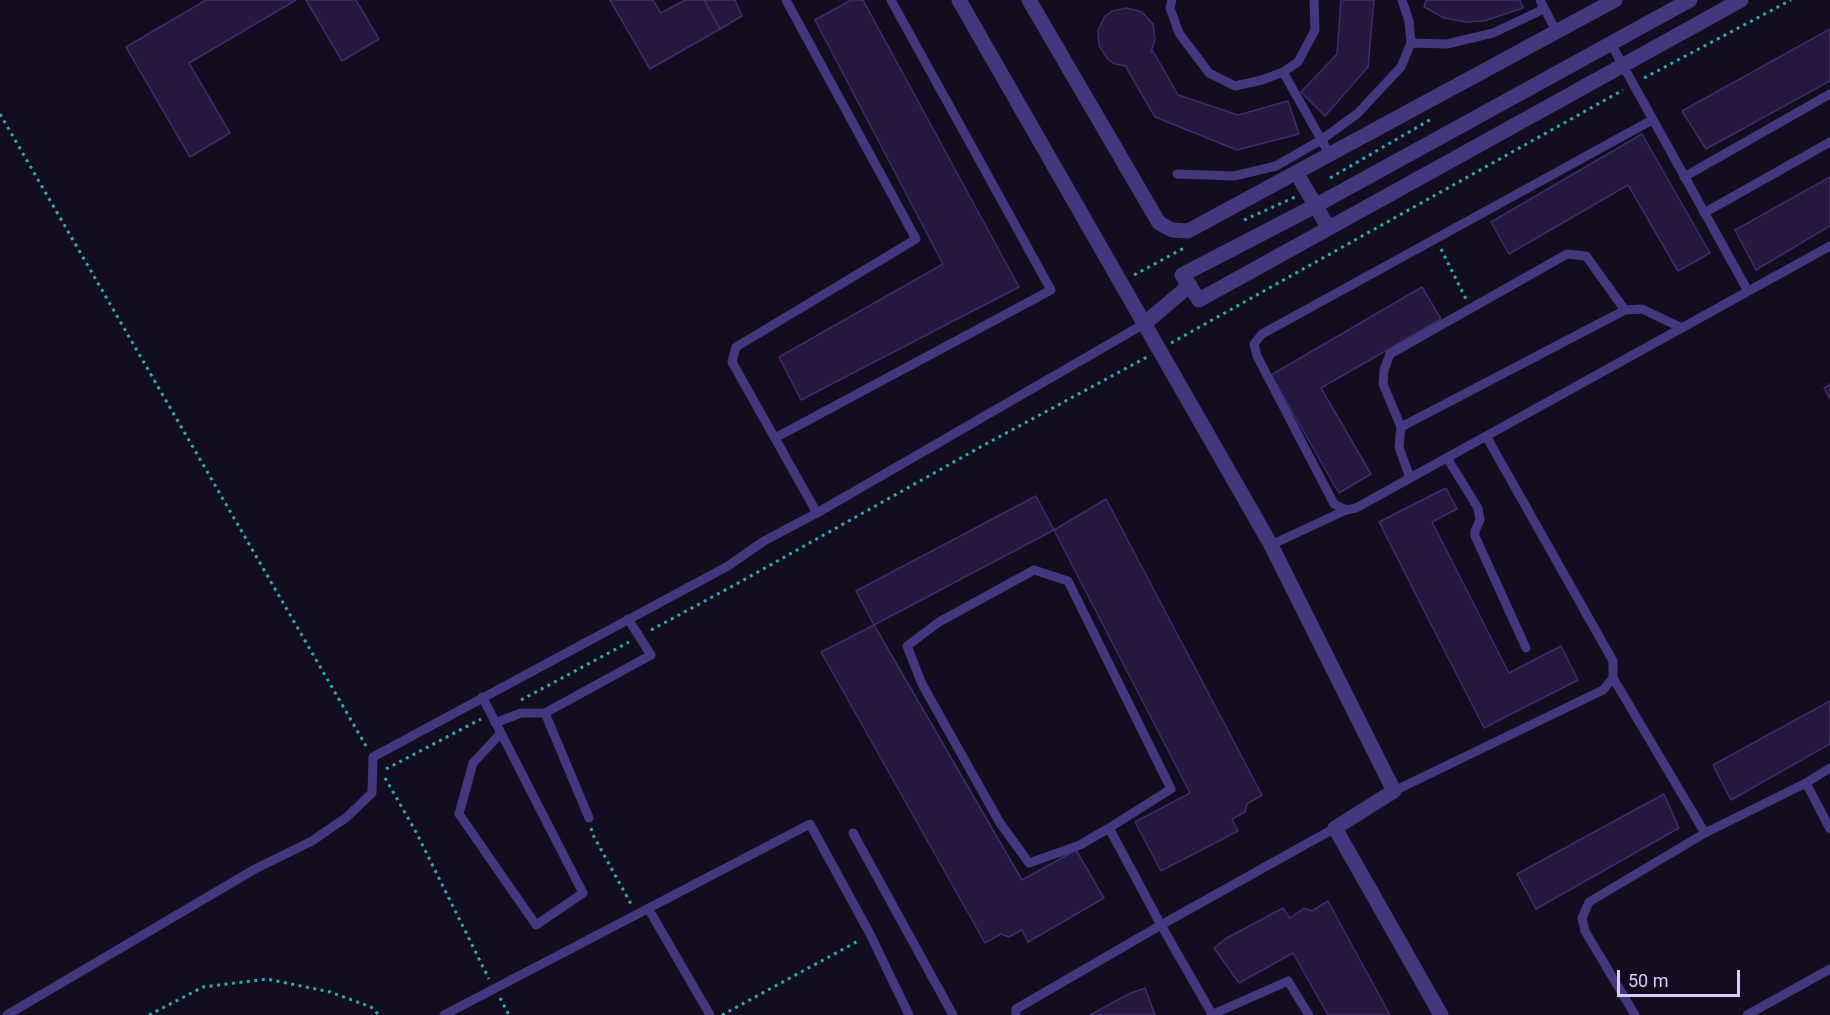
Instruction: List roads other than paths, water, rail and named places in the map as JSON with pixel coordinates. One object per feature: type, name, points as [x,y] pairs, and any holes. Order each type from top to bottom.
[{"type":"street","points":[[959,0],[1271,545],[1394,791],[1335,828],[1441,1015]]},
{"type":"street","points":[[1029,0],[1159,223],[1172,230],[1188,231],[1615,0]]},
{"type":"street","points":[[1690,0],[1315,206],[1182,275],[1198,300],[1740,0]]},
{"type":"street","points":[[1297,174],[1328,227]]},
{"type":"street","points":[[1144,324],[1190,285]]},
{"type":"lane","points":[[775,438],[1051,290],[891,0]]},
{"type":"lane","points":[[1172,0],[1170,8],[1179,33],[1209,73],[1235,86],[1262,80],[1283,72],[1298,62],[1316,30],[1314,0]]},
{"type":"lane","points":[[1177,174],[1234,176],[1276,166],[1321,140],[1357,114],[1401,67],[1411,43],[1409,21],[1402,0]]},
{"type":"lane","points":[[790,1],[916,239],[736,347],[732,362],[817,513]]},
{"type":"lane","points":[[1411,43],[1447,44],[1493,33],[1542,4],[1557,33]]},
{"type":"lane","points":[[1611,44],[1748,291]]},
{"type":"lane","points":[[1283,72],[1330,155]]},
{"type":"lane","points":[[1684,177],[1830,94]]},
{"type":"lane","points":[[1346,510],[1334,504],[1257,357],[1254,344],[1262,334],[1652,120]]},
{"type":"lane","points":[[1704,213],[1830,142]]},
{"type":"lane","points":[[1271,545],[1346,510],[1356,508],[1830,246]]},
{"type":"lane","points":[[1410,478],[1399,447],[1401,427],[1383,384],[1384,370],[1390,354],[1567,254],[1586,256],[1625,310]]},
{"type":"lane","points":[[1401,427],[1625,310],[1642,309],[1682,328]]},
{"type":"lane","points":[[8,1015],[255,869],[312,841],[347,817],[372,793],[373,756],[728,566],[764,541],[817,513],[1144,324]]},
{"type":"lane","points":[[1486,436],[1613,661],[1613,678],[1705,833]]},
{"type":"lane","points":[[1447,458],[1478,508],[1480,520],[1475,536],[1526,648]]},
{"type":"lane","points":[[1034,570],[1068,581],[1171,789],[1109,828],[1080,845],[1029,863],[1000,823],[922,684],[908,646],[939,622],[1034,570]]},
{"type":"lane","points":[[495,723],[521,713],[545,713],[651,655],[628,618]]},
{"type":"lane","points":[[1394,791],[1603,690],[1613,678]]},
{"type":"lane","points":[[482,696],[495,723],[501,733],[583,893],[536,925],[459,814],[473,763],[501,733]]},
{"type":"lane","points":[[545,713],[589,818]]},
{"type":"lane","points":[[1635,1015],[1585,931],[1582,918],[1590,902],[1705,833],[1806,783],[1830,768]]},
{"type":"lane","points":[[1806,783],[1830,829]]},
{"type":"lane","points":[[444,1015],[810,824],[870,934],[909,1015]]},
{"type":"lane","points":[[1109,828],[1212,1014],[1288,981],[1309,1015]]},
{"type":"lane","points":[[1016,1015],[1016,1009],[1335,828]]},
{"type":"lane","points":[[853,833],[953,1015]]},
{"type":"lane","points":[[648,908],[710,1015]]},
{"type":"lane","points":[[1747,1015],[1758,1012],[1830,969]]}]
